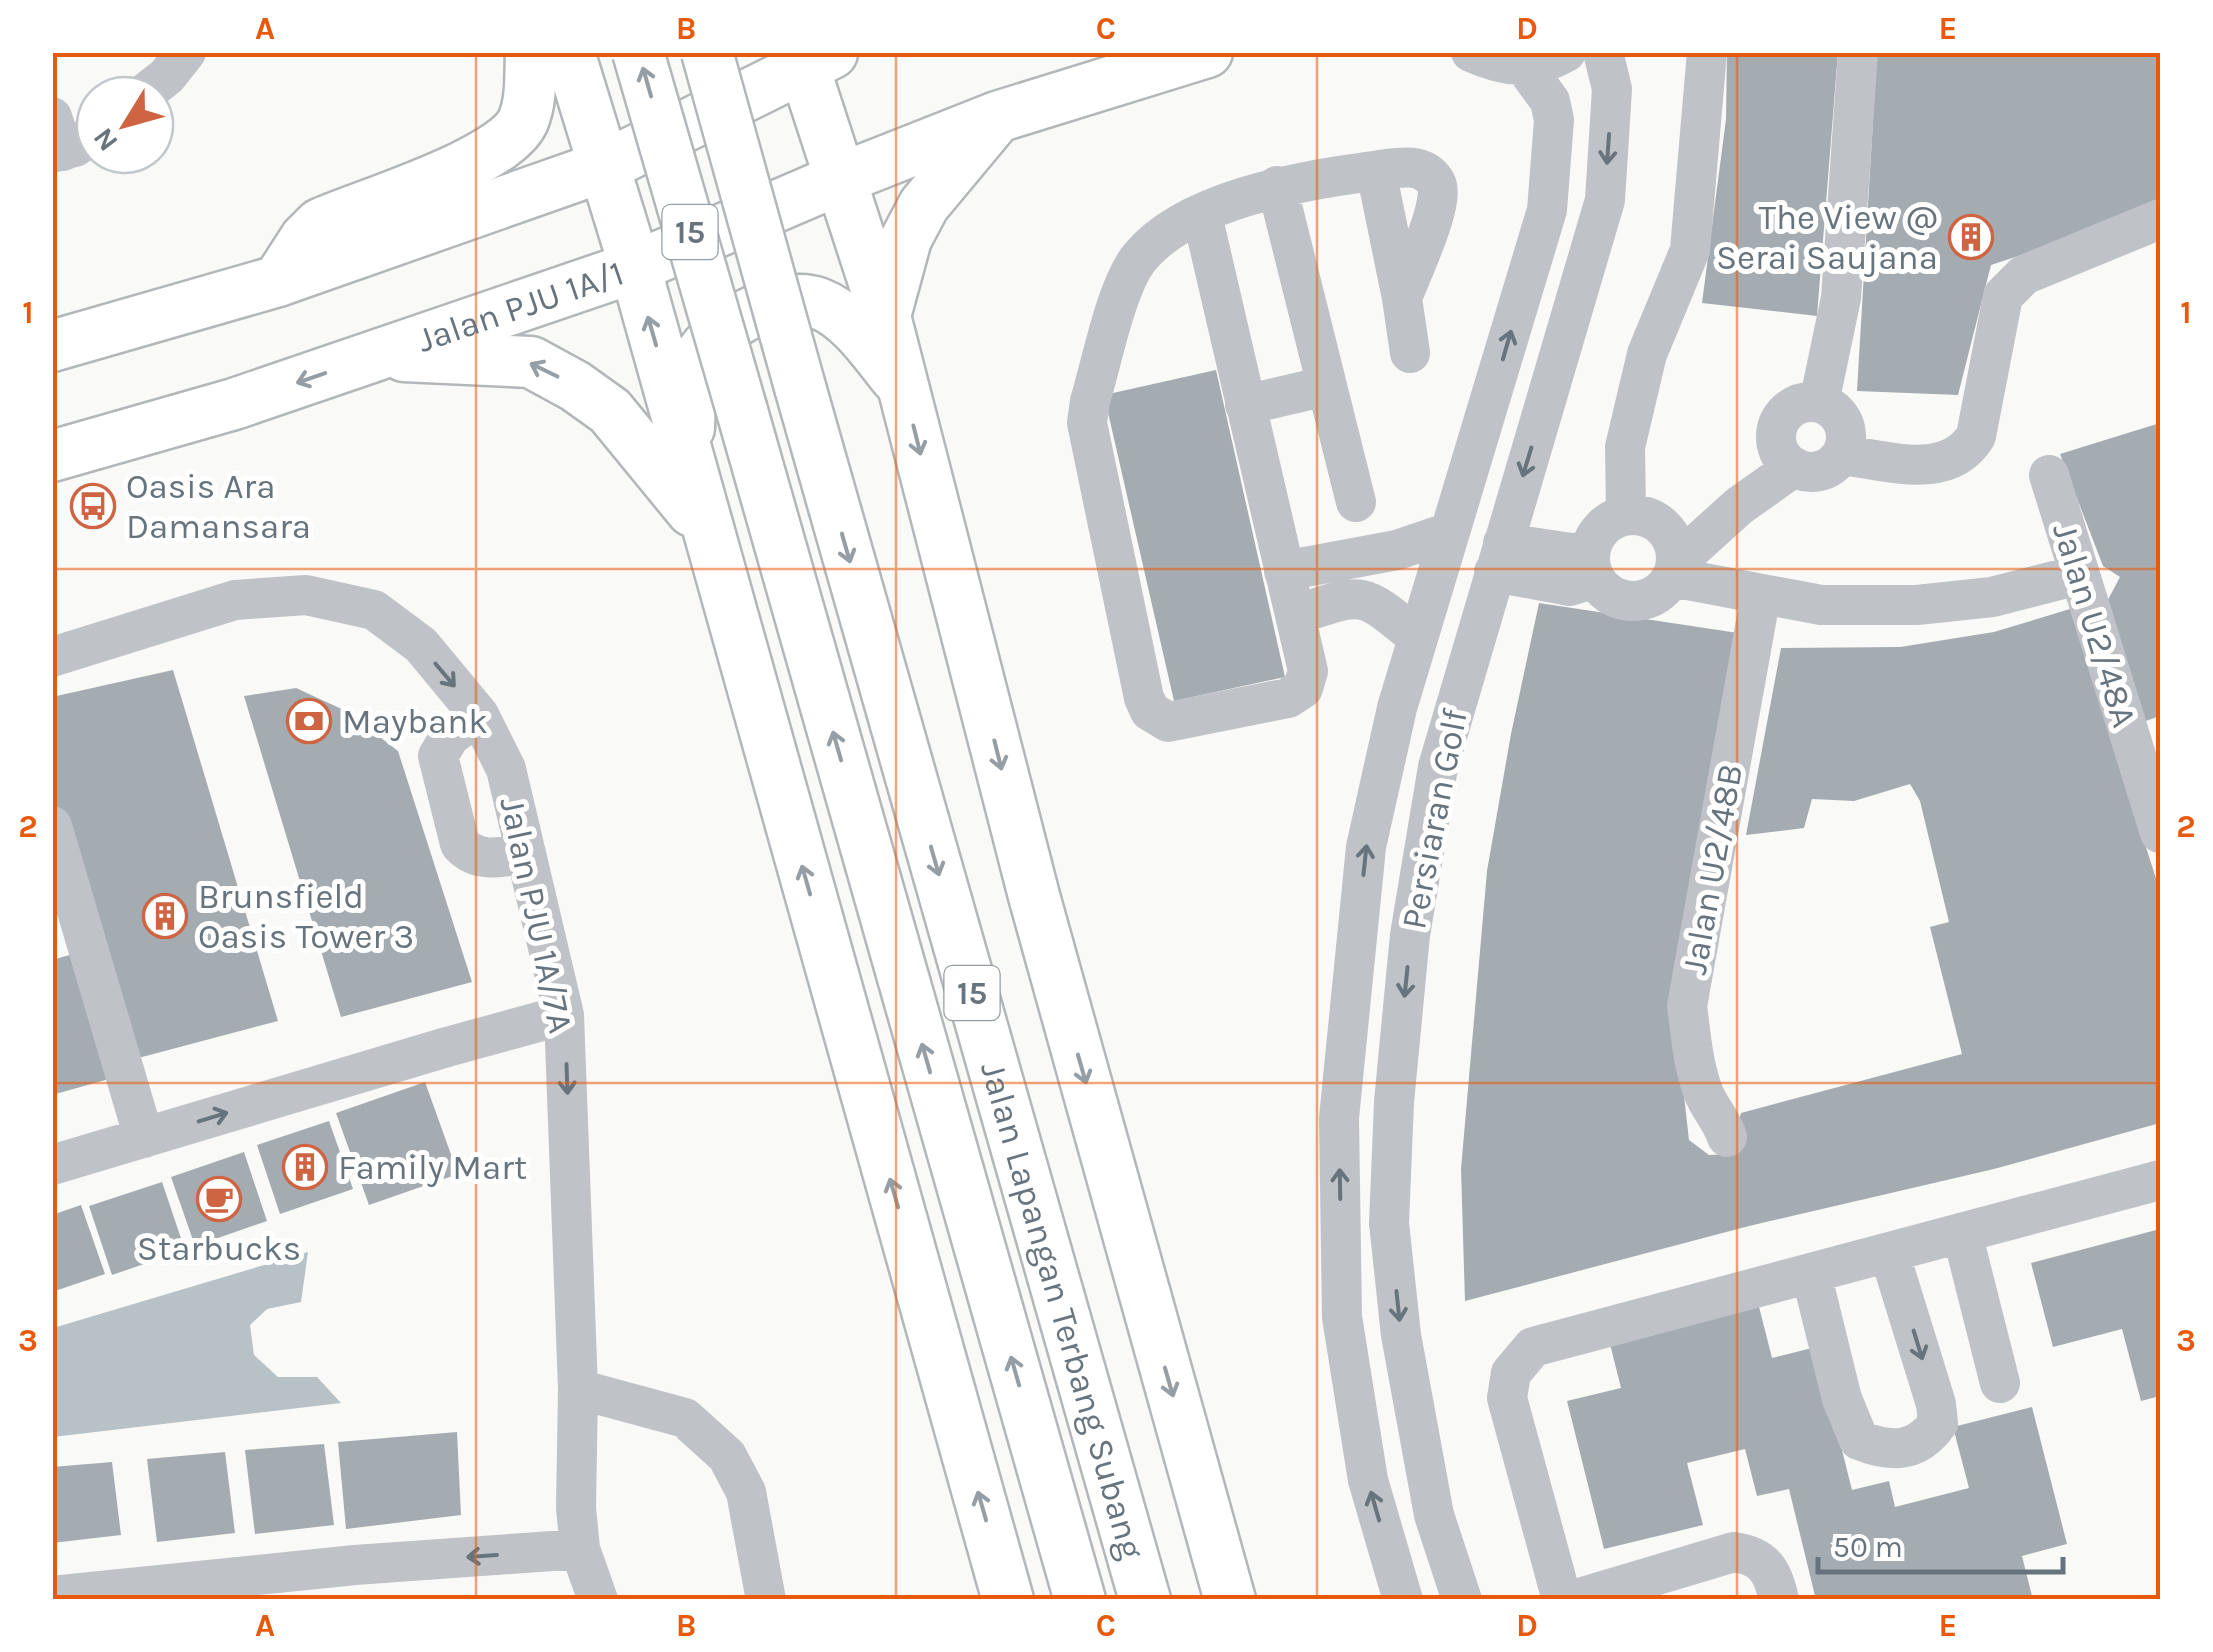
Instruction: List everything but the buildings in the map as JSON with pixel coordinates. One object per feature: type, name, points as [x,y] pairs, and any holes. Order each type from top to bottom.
[{"type":"main road","points":[[278,280],[320,224],[465,165],[511,139],[528,105],[532,52]]},
{"type":"main road","points":[[569,52],[635,267],[1008,1600]]},
{"type":"main road","name":"Jalan Lapangan Terbang Subang","points":[[638,52],[1080,1600]]},
{"type":"main road","name":"Jalan Lapangan Terbang Subang","points":[[707,52],[1145,1600]]},
{"type":"main road","name":"Jalan PJU 1A/1","points":[[52,456],[234,404],[635,267],[997,117],[1207,52]]},
{"type":"main road","points":[[52,346],[278,280],[605,166],[812,57],[840,179],[885,316],[1034,896],[1230,1600]]},
{"type":"main road","points":[[885,316],[906,239],[924,205],[997,117]]},
{"type":"main road","points":[[688,458],[697,360],[723,328],[772,305],[788,300],[817,303],[856,328],[903,387]]},
{"type":"main road","points":[[377,355],[532,362],[610,410],[710,535]]},
{"type":"street","points":[[168,75],[186,52]]},
{"type":"street","points":[[1472,52],[1497,64],[1525,66],[1552,61],[1566,52]]},
{"type":"street","name":"Persiaran Golf","points":[[1462,1600],[1434,1515],[1401,1335],[1389,1223],[1394,1102],[1410,934],[1438,766],[1604,200],[1612,89],[1604,52]]},
{"type":"street","points":[[1626,515],[1624,448],[1647,354],[1690,250],[1707,52]]},
{"type":"street","points":[[1819,403],[1842,298],[1858,52]]},
{"type":"street","name":"Persiaran Golf","points":[[1403,1600],[1368,1480],[1342,1317],[1339,1118],[1366,847],[1417,638],[1547,210],[1554,120],[1550,101],[1525,66]]},
{"type":"street","points":[[1202,215],[1308,671],[1303,688],[1296,695],[1168,722],[1150,711],[1144,698],[1086,423],[1129,272],[1160,237],[1202,215],[1276,186],[1410,167],[1423,169],[1434,180],[1439,198],[1402,298]]},
{"type":"street","points":[[1376,171],[1410,353]]},
{"type":"street","points":[[1276,186],[1356,502]]},
{"type":"street","points":[[1842,454],[1928,466],[1956,458],[1976,436],[2002,296],[2024,275],[2160,218]]},
{"type":"street","points":[[1245,405],[1326,386]]},
{"type":"street","points":[[1819,403],[1830,406],[1844,423],[1846,434],[1842,454],[1834,463],[1815,472],[1787,459],[1776,430],[1781,419],[1798,404],[1819,403]]},
{"type":"street","points":[[1593,565],[1614,596],[1640,600],[1664,588],[1672,558],[1726,488],[1787,459]]},
{"type":"street","name":"Jalan U2/48A","points":[[2049,475],[2160,833]]},
{"type":"street","points":[[1499,557],[1570,586],[1593,565],[1602,528],[1626,515],[1650,518],[1672,558],[1761,594],[1821,605],[1917,605],[1992,597],[2078,575]]},
{"type":"street","points":[[1284,571],[1397,550],[1450,532]]},
{"type":"street","name":"Jalan U2/48B","points":[[1727,1138],[1723,1123],[1706,1100],[1694,1065],[1687,1006],[1761,594]]},
{"type":"street","name":"Jalan PJU 1A/7A","points":[[52,657],[235,600],[306,595],[374,610],[420,645],[479,716],[506,769],[564,1015],[578,1390],[576,1508],[580,1549],[598,1600]]},
{"type":"street","points":[[1294,615],[1362,598],[1379,606],[1417,638]]},
{"type":"street","points":[[479,716],[450,736],[438,756],[460,844],[468,853],[490,859],[526,853]]},
{"type":"street","points":[[52,826],[65,918],[144,1138]]},
{"type":"street","points":[[52,1165],[564,1015]]},
{"type":"street","points":[[1339,1118],[1354,1122],[1373,1116],[1394,1102]]},
{"type":"street","points":[[1562,1600],[1508,1398],[1511,1373],[1532,1347],[2160,1180]]},
{"type":"street","points":[[1962,1233],[2000,1383]]},
{"type":"street","points":[[1811,1273],[1842,1398],[1859,1440],[1882,1449],[1916,1445],[1938,1423],[1936,1404],[1889,1252]]},
{"type":"street","points":[[578,1390],[685,1418],[726,1456],[746,1492],[766,1600]]},
{"type":"street","points":[[52,1596],[356,1582],[580,1549]]},
{"type":"street","points":[[1574,1600],[1734,1552],[1754,1555],[1768,1569],[1780,1600]]},
{"type":"shaded area","points":[[308,1252],[301,1302],[267,1309],[250,1325],[254,1355],[278,1377],[317,1377],[341,1403],[53,1437],[53,1328]]},
{"type":"place","name":"The View @ Serai Saujana","points":[[1971,237]]},
{"type":"place","name":"Oasis Ara Damansara","points":[[93,506]]},
{"type":"place","name":"Maybank","points":[[309,721]]},
{"type":"place","name":"Brunsfield Oasis Tower 3","points":[[165,916]]},
{"type":"place","name":"Family Mart","points":[[305,1167]]},
{"type":"place","name":"Starbucks","points":[[219,1199]]}]
